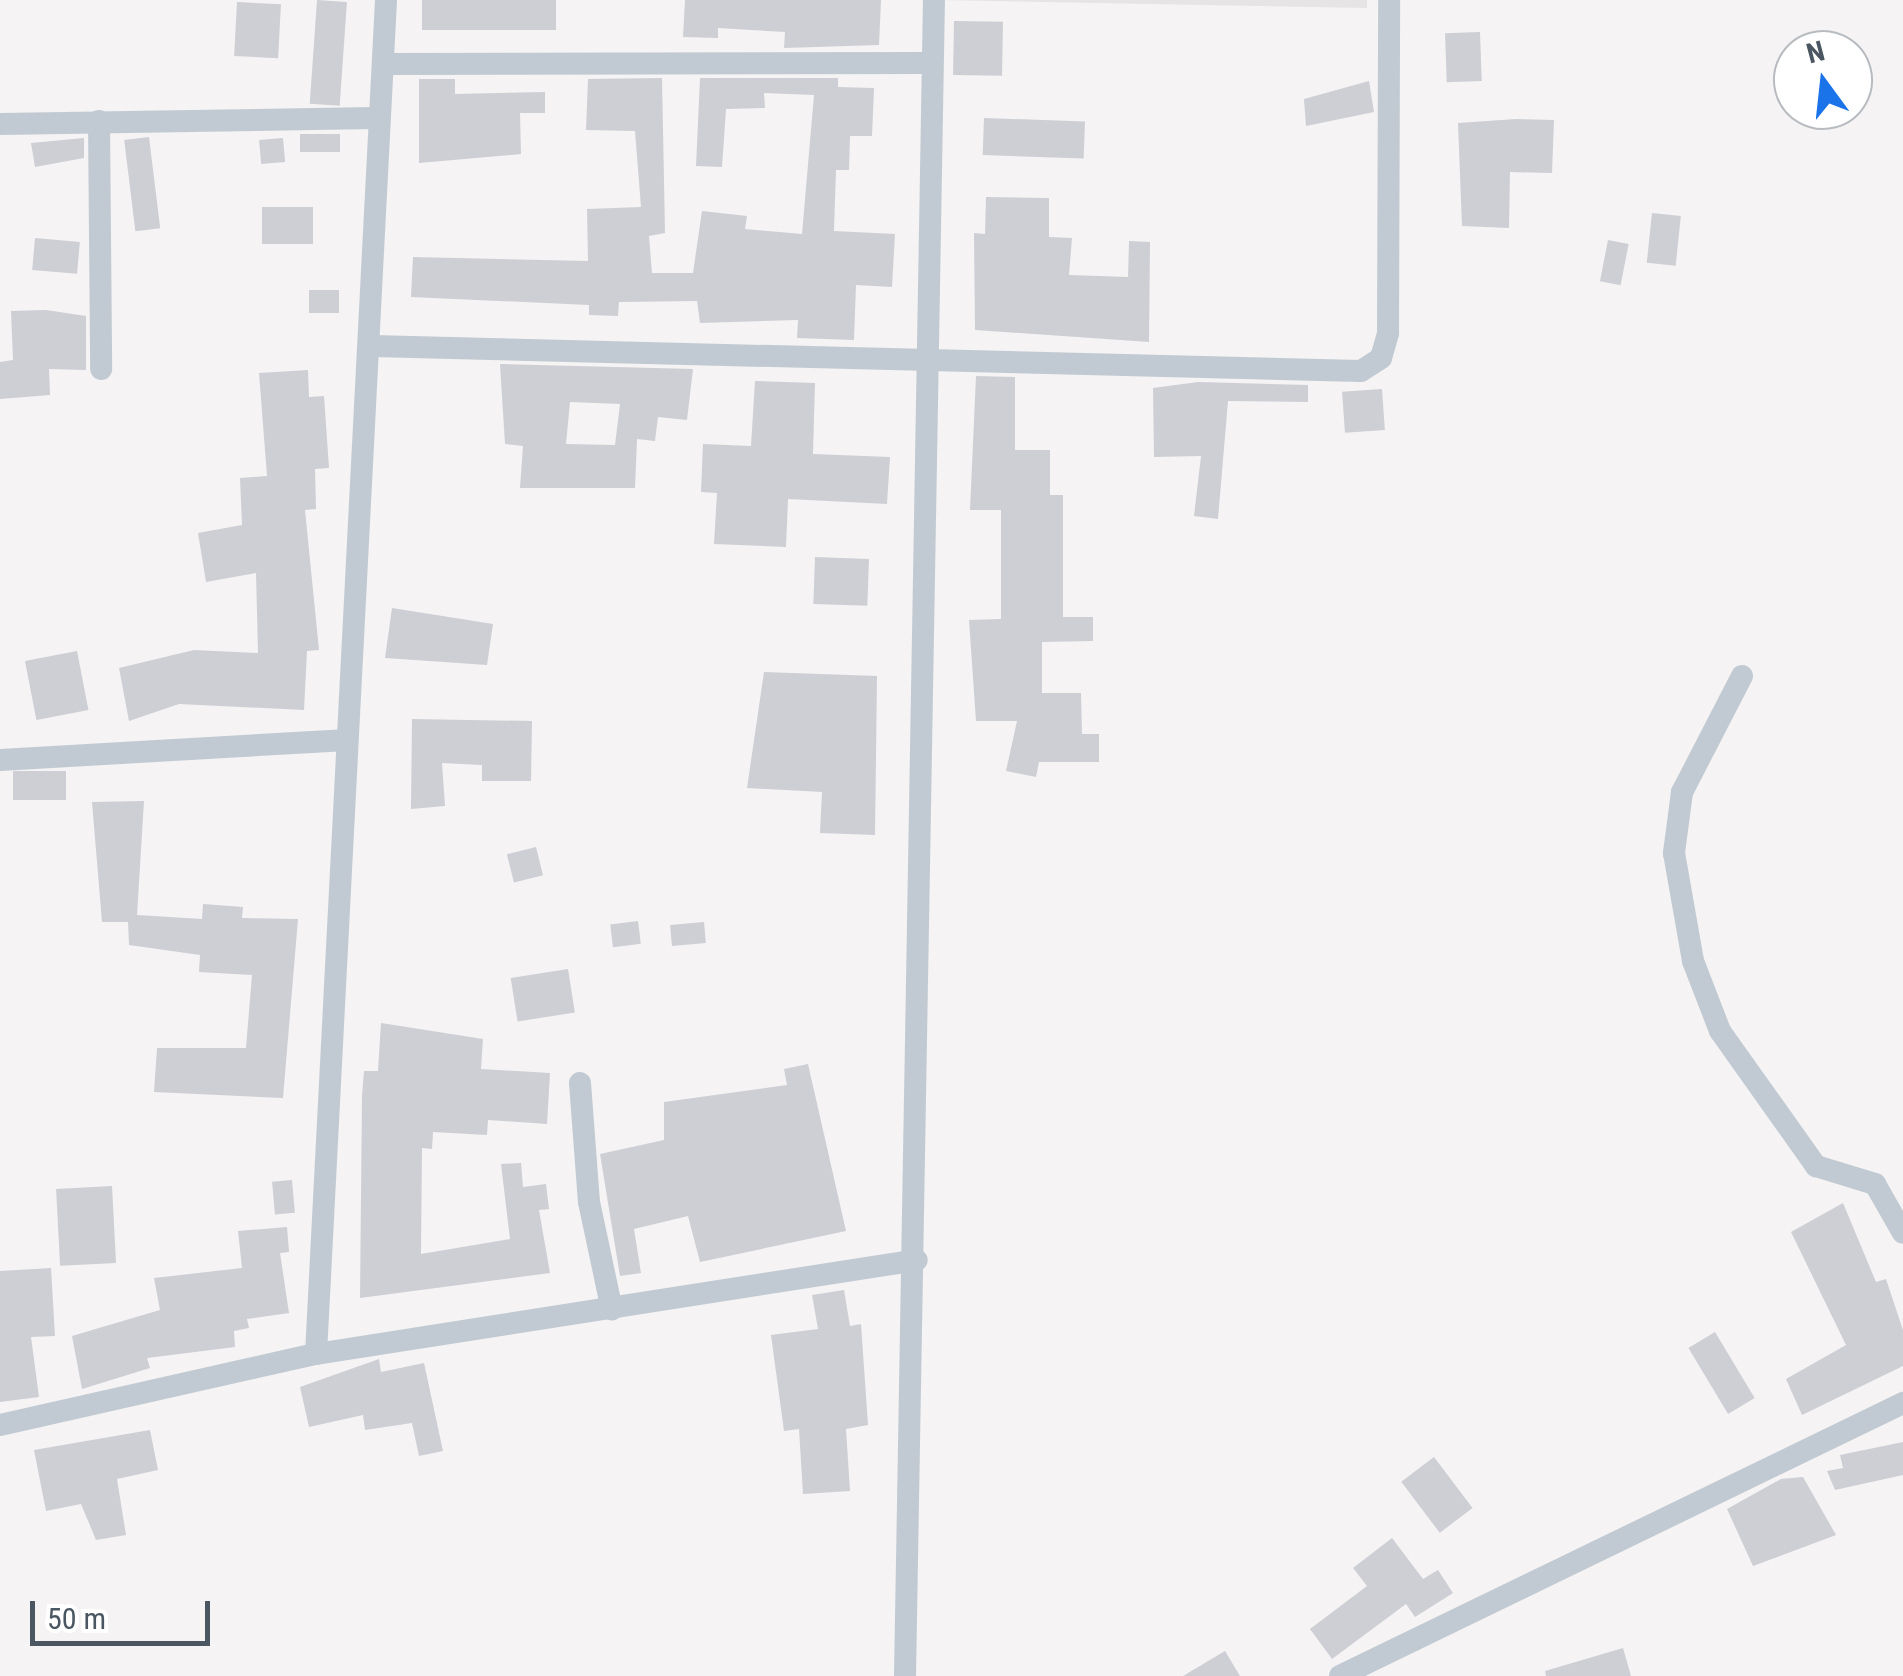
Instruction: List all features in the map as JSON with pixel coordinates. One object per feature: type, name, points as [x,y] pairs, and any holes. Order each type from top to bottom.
[{"type":"street","points":[[316,1354],[347,740],[373,346],[375,118],[386,0]]},
{"type":"street","points":[[905,1676],[917,1260],[934,0]]},
{"type":"street","points":[[373,346],[1338,372],[1381,358],[1390,0]]},
{"type":"street","points":[[383,64],[932,64]]},
{"type":"street","points":[[0,124],[375,118]]},
{"type":"street","points":[[99,121],[101,369]]},
{"type":"street","points":[[1742,676],[1682,792],[1674,853],[1693,961],[1720,1030],[1816,1166],[1874,1184],[1903,1232]]},
{"type":"street","points":[[0,760],[347,740]]},
{"type":"street","points":[[580,1083],[589,1202],[612,1310]]},
{"type":"street","points":[[0,1425],[316,1354],[917,1260]]},
{"type":"street","points":[[1347,1674],[1903,1403]]},
{"type":"shaded area","points":[[935,0],[1367,0],[1367,8]]},
{"type":"building","points":[[317,0],[347,2],[340,106],[310,104]]},
{"type":"building","points":[[422,0],[556,0],[556,30],[422,30]]},
{"type":"building","points":[[685,0],[881,0],[879,45],[784,48],[785,32],[718,28],[718,38],[683,37]]},
{"type":"building","points":[[237,2],[281,4],[278,58],[234,56]]},
{"type":"building","points":[[954,21],[1003,22],[1002,76],[953,75]]},
{"type":"building","points":[[1480,32],[1482,81],[1447,82],[1445,33]]},
{"type":"building","points":[[662,78],[665,233],[649,236],[652,273],[693,273],[702,211],[747,216],[745,229],[802,234],[814,95],[764,93],[765,108],[726,109],[722,167],[696,166],[700,78],[838,78],[838,87],[874,88],[872,136],[850,136],[849,170],[836,170],[834,231],[895,234],[892,287],[856,285],[854,340],[797,338],[798,320],[700,323],[697,301],[619,302],[618,316],[589,315],[589,305],[411,297],[413,257],[588,261],[587,209],[641,207],[635,131],[586,130],[588,79]]},
{"type":"building","points":[[419,79],[455,79],[455,94],[545,92],[545,113],[520,113],[521,154],[419,163]]},
{"type":"building","points":[[1369,81],[1374,112],[1306,126],[1304,99]]},
{"type":"building","points":[[984,118],[1085,122],[1084,159],[983,155]]},
{"type":"building","points":[[1554,120],[1552,173],[1510,172],[1509,228],[1462,226],[1458,123]]},
{"type":"building","points":[[300,134],[340,134],[340,152],[300,152]]},
{"type":"building","points":[[149,137],[160,228],[135,231],[124,140]]},
{"type":"building","points":[[84,138],[84,158],[35,167],[31,143]]},
{"type":"building","points":[[283,138],[285,162],[261,164],[259,140]]},
{"type":"building","points":[[986,197],[1049,198],[1049,237],[1072,238],[1069,275],[1128,277],[1129,241],[1150,242],[1149,342],[975,330],[974,233],[985,234]]},
{"type":"building","points":[[262,207],[313,207],[313,244],[262,244]]},
{"type":"building","points":[[1652,213],[1681,216],[1676,266],[1647,263]]},
{"type":"building","points":[[35,238],[80,242],[77,274],[32,270]]},
{"type":"building","points":[[1608,240],[1629,244],[1621,285],[1600,281]]},
{"type":"building","points":[[309,290],[339,290],[339,313],[309,313]]},
{"type":"building","points":[[46,310],[86,316],[86,370],[49,369],[50,395],[0,399],[0,362],[13,360],[11,311]]},
{"type":"building","points":[[500,364],[693,369],[687,420],[658,417],[655,441],[637,439],[635,488],[520,488],[523,446],[505,444]],"holes":[[[570,402],[620,404],[615,445],[566,444]]]},
{"type":"building","points":[[308,370],[309,397],[324,396],[329,468],[315,469],[316,509],[305,510],[319,650],[307,651],[304,710],[179,704],[129,721],[119,668],[194,650],[258,653],[256,573],[206,582],[198,533],[242,525],[240,478],[267,476],[259,373]]},
{"type":"building","points":[[976,376],[1015,377],[1015,450],[1050,450],[1050,495],[1063,495],[1063,617],[1093,617],[1093,641],[1042,642],[1042,693],[1081,693],[1082,734],[1099,734],[1099,762],[1039,762],[1036,777],[1006,771],[1017,721],[976,721],[969,620],[1001,619],[1001,510],[970,510]]},
{"type":"building","points":[[755,381],[815,383],[813,454],[890,457],[887,504],[788,499],[786,547],[714,544],[717,493],[701,492],[703,444],[751,446]]},
{"type":"building","points":[[1198,382],[1308,385],[1308,402],[1228,401],[1218,519],[1194,516],[1201,456],[1154,457],[1153,388]]},
{"type":"building","points":[[1382,389],[1385,430],[1345,433],[1342,392]]},
{"type":"building","points":[[815,557],[869,559],[867,606],[813,604]]},
{"type":"building","points":[[392,608],[493,624],[487,665],[385,658]]},
{"type":"building","points":[[77,651],[88,710],[36,720],[25,661]]},
{"type":"building","points":[[764,672],[877,676],[875,835],[820,833],[822,792],[747,788]]},
{"type":"building","points":[[412,719],[532,721],[531,781],[482,781],[482,765],[442,763],[445,806],[411,809]]},
{"type":"building","points":[[13,771],[66,771],[66,800],[13,800]]},
{"type":"building","points":[[144,801],[137,915],[202,919],[203,904],[243,907],[242,918],[298,919],[283,1098],[154,1092],[157,1048],[246,1048],[252,975],[199,972],[200,955],[129,945],[128,922],[102,922],[92,802]]},
{"type":"building","points":[[536,847],[543,875],[514,882],[507,854]]},
{"type":"building","points":[[638,921],[641,944],[613,947],[610,924]]},
{"type":"building","points":[[704,922],[706,943],[672,946],[670,925]]},
{"type":"building","points":[[568,969],[575,1012],[518,1022],[511,978]]},
{"type":"building","points":[[381,1023],[483,1039],[481,1069],[550,1073],[547,1124],[488,1120],[487,1135],[433,1132],[432,1149],[422,1148],[421,1254],[510,1239],[501,1164],[521,1163],[523,1187],[546,1184],[549,1209],[539,1210],[550,1273],[360,1298],[362,1096],[364,1071],[378,1071]]},
{"type":"building","points":[[808,1064],[846,1231],[700,1262],[688,1216],[634,1229],[641,1273],[620,1276],[600,1154],[664,1140],[664,1102],[787,1085],[784,1069]]},
{"type":"building","points":[[292,1180],[295,1213],[275,1215],[272,1182]]},
{"type":"building","points":[[112,1186],[116,1263],[60,1266],[56,1189]]},
{"type":"building","points":[[1843,1203],[1876,1282],[1886,1279],[1903,1330],[1903,1366],[1802,1415],[1786,1379],[1846,1345],[1791,1232]]},
{"type":"building","points":[[287,1227],[289,1252],[280,1253],[289,1313],[247,1319],[249,1328],[234,1331],[235,1347],[147,1358],[150,1368],[82,1389],[72,1336],[160,1310],[154,1278],[242,1268],[238,1231]]},
{"type":"building","points":[[51,1268],[55,1336],[31,1337],[39,1397],[0,1402],[0,1271]]},
{"type":"building","points":[[844,1290],[850,1326],[861,1324],[868,1425],[846,1429],[850,1491],[803,1494],[799,1429],[784,1431],[771,1335],[818,1329],[812,1295]]},
{"type":"building","points":[[1715,1332],[1755,1398],[1728,1414],[1688,1348]]},
{"type":"building","points":[[379,1359],[381,1372],[424,1363],[443,1451],[419,1456],[412,1423],[365,1430],[363,1415],[309,1427],[300,1387]]},
{"type":"building","points":[[150,1430],[158,1470],[117,1479],[126,1535],[96,1540],[81,1504],[46,1511],[34,1450]]},
{"type":"building","points":[[1903,1442],[1903,1475],[1835,1490],[1827,1471],[1843,1468],[1840,1455]]},
{"type":"building","points":[[1434,1457],[1473,1508],[1440,1533],[1401,1482]]},
{"type":"building","points":[[1803,1477],[1836,1535],[1753,1566],[1727,1509],[1781,1479]]},
{"type":"building","points":[[1392,1538],[1423,1579],[1438,1570],[1453,1593],[1415,1617],[1406,1604],[1332,1659],[1310,1629],[1367,1586],[1353,1568]]},
{"type":"building","points":[[1623,1648],[1631,1676],[1546,1676],[1545,1671]]},
{"type":"building","points":[[1225,1651],[1240,1676],[1183,1676]]}]
